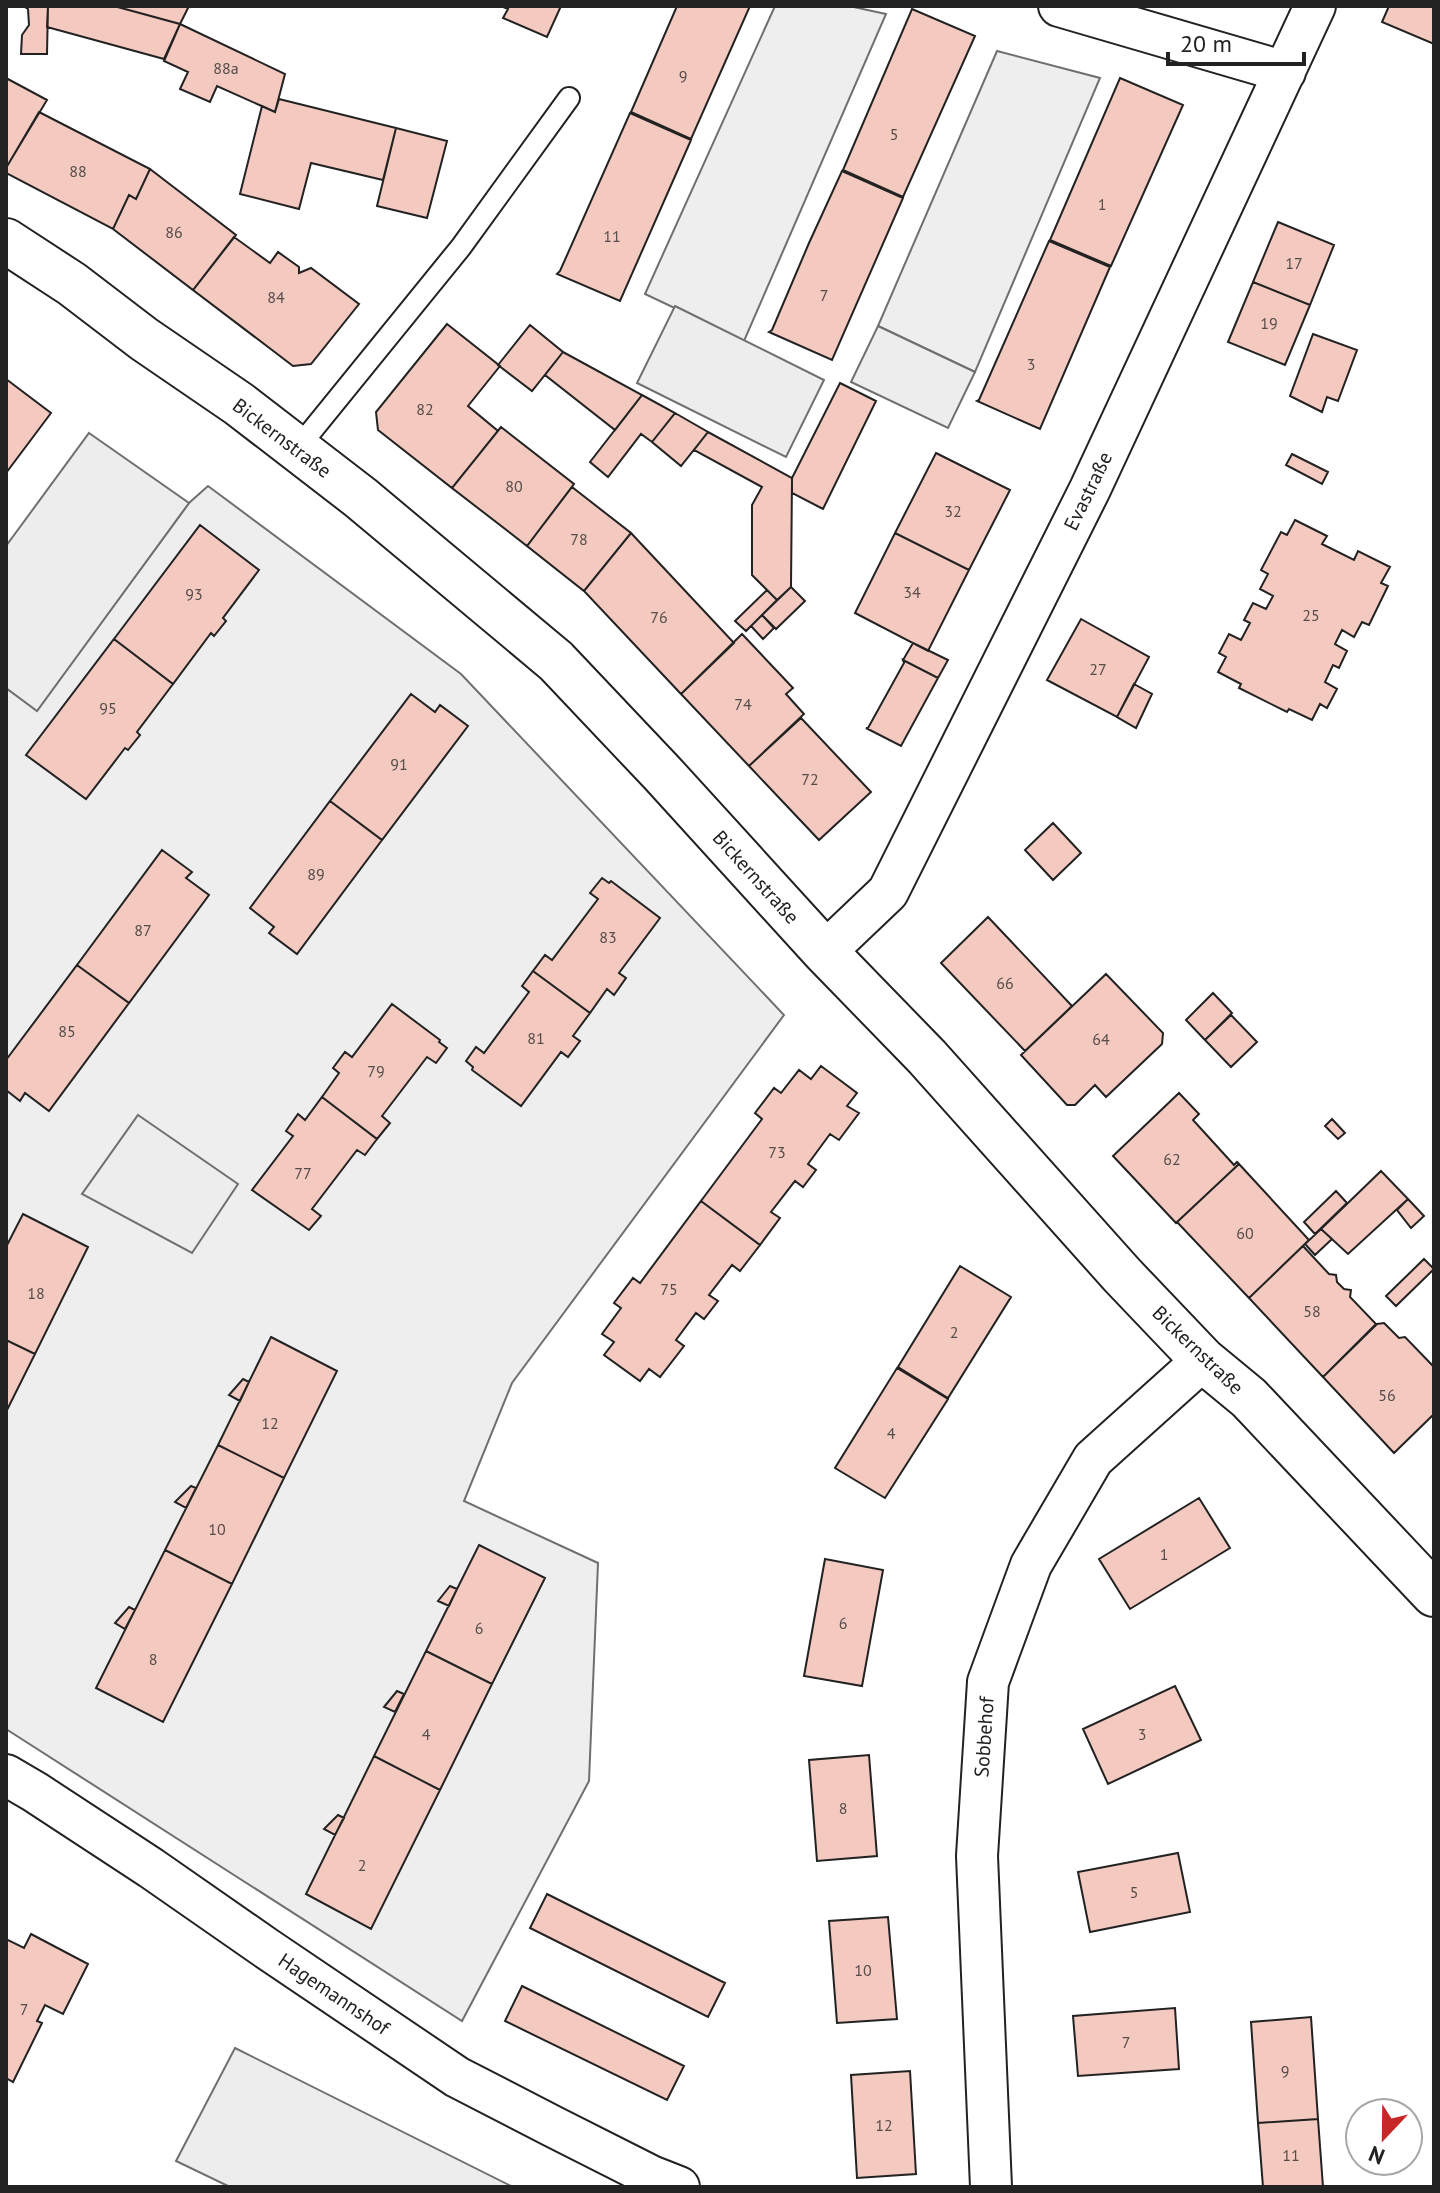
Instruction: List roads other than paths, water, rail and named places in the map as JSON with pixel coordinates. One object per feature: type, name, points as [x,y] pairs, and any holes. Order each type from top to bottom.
[{"type":"street","points":[[1059,6],[1285,72]]},
{"type":"street","name":"Evastraße","points":[[825,952],[888,892],[1084,501],[1315,6]]},
{"type":"street","name":"Bickernstraße","points":[[6,241],[72,284],[144,339],[239,404],[361,498],[556,661],[825,952],[927,1057],[1122,1275],[1203,1360],[1249,1398],[1434,1594]]},
{"type":"street","name":"Sobbehof","points":[[991,2187],[977,1856],[988,1682],[1031,1565],[1093,1459],[1203,1360]]},
{"type":"street","name":"Hagemannshof","points":[[6,1775],[151,1868],[457,2077],[637,2169],[679,2187]]},
{"type":"lane","points":[[297,449],[461,247],[569,98]]}]
